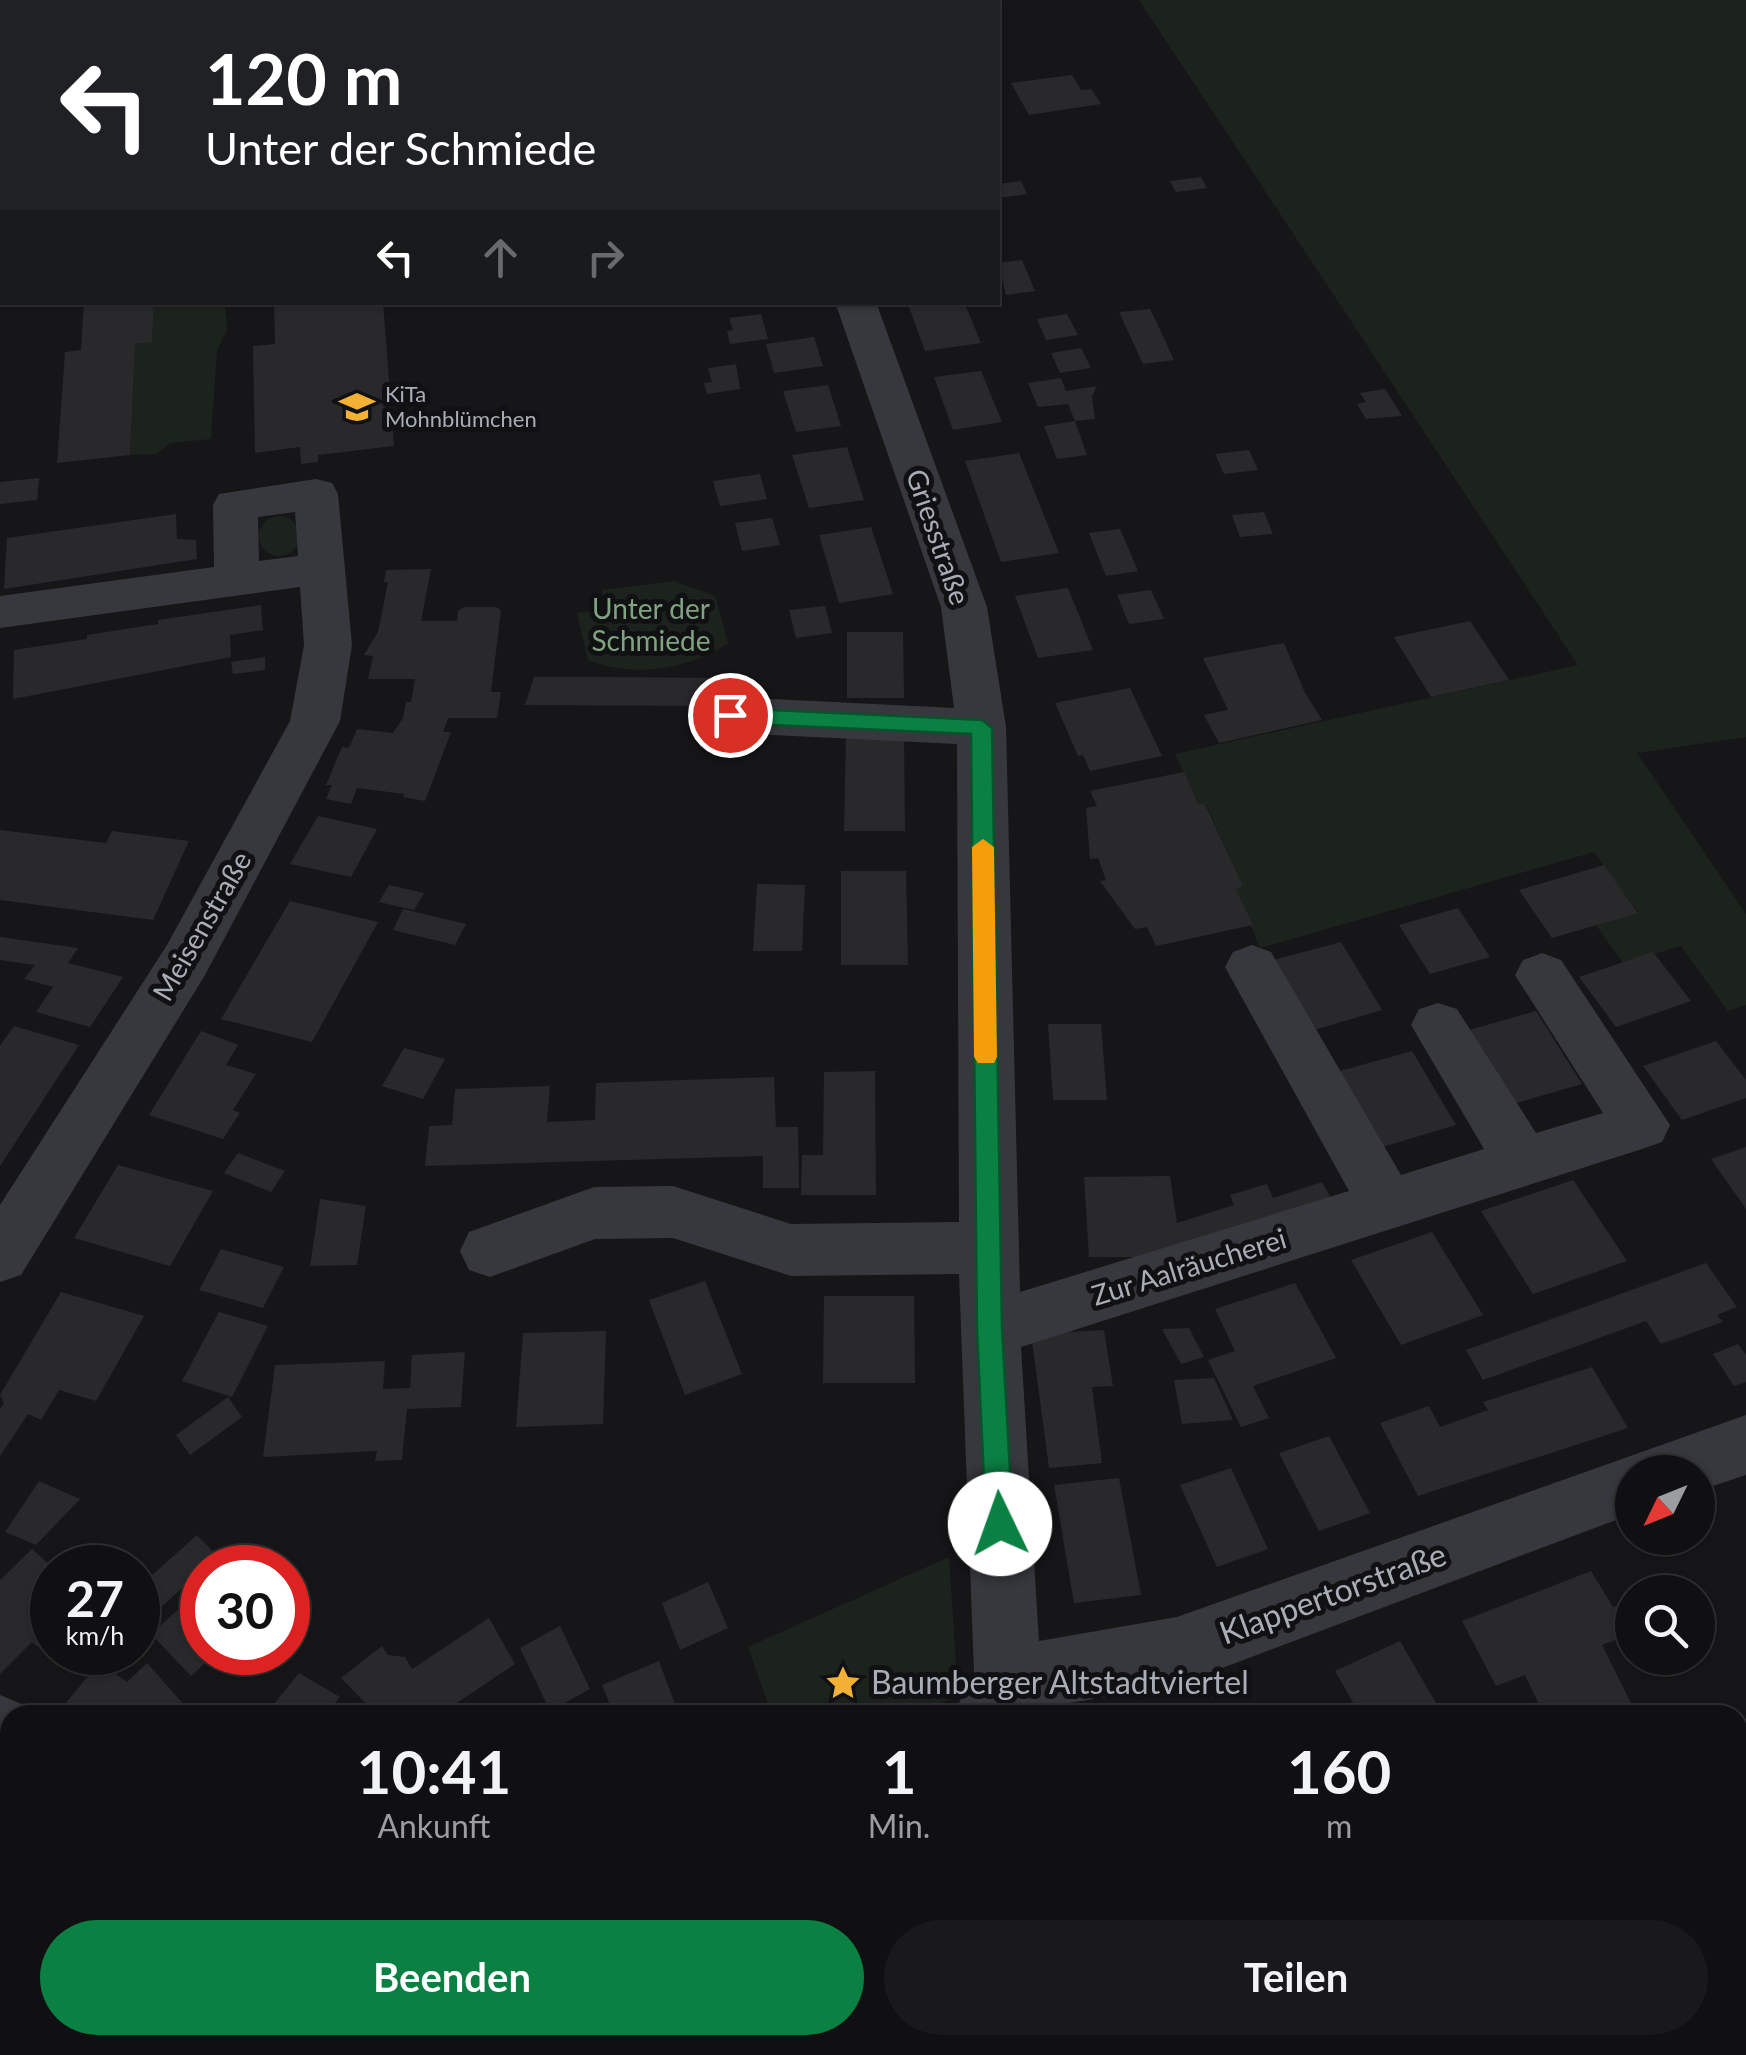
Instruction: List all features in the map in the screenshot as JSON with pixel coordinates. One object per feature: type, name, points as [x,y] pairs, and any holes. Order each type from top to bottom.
[{"type":"street","name":"Griesstraße","points":[[856,305],[964,607],[982,728],[998,1698]]},
{"type":"street","name":"Meisenstraße","points":[[0,1256],[186,960],[315,722],[328,645],[316,494],[235,506],[237,579]]},
{"type":"street","points":[[0,612],[323,568]]},
{"type":"street","points":[[730,715],[982,728]]},
{"type":"street","points":[[1252,967],[1387,1204]]},
{"type":"street","name":"Zur Aalräucherei","points":[[990,1329],[1642,1124],[1542,975]]},
{"type":"street","points":[[1438,1025],[1522,1162]]},
{"type":"street","points":[[490,1251],[594,1213],[673,1212],[792,1250],[988,1248]]},
{"type":"street","points":[[1715,1455],[1746,1445]]},
{"type":"street","name":"Klappertorstraße","points":[[998,1698],[1177,1651],[1615,1490]]},
{"type":"green space","points":[[1139,0],[1746,0],[1746,737],[1637,753],[1746,914],[1746,1005],[1728,1011],[1681,946],[1623,963],[1596,925],[1638,912],[1594,852],[1260,948],[1236,890],[1243,886],[1206,804],[1198,804],[1175,754],[1578,665]]},
{"type":"green space","points":[[154,305],[225,305],[227,330],[217,350],[211,439],[170,443],[157,454],[130,455],[135,344],[152,341]]},
{"type":"green space","points":[[279,516],[293,522],[299,536],[293,550],[279,556],[265,550],[259,536],[265,522]]},
{"type":"green space","name":"Unter der Schmiede","points":[[674,581],[715,596],[728,643],[696,660],[660,668],[623,669],[588,660],[577,613],[605,610],[602,590]]},
{"type":"green space","points":[[949,1557],[958,1694],[939,1705],[768,1705],[748,1647]]},
{"type":"building","points":[[1072,75],[1081,90],[1091,89],[1101,104],[1029,115],[1011,83]]},
{"type":"building","points":[[1201,177],[1207,188],[1176,192],[1170,181]]},
{"type":"building","points":[[1021,181],[1027,194],[1000,198],[1000,184]]},
{"type":"building","points":[[1022,260],[1035,291],[1006,295],[1000,263]]},
{"type":"building","points":[[84,305],[154,305],[152,342],[135,344],[130,455],[57,463],[65,352],[81,350]]},
{"type":"building","points":[[274,305],[383,305],[394,446],[318,455],[318,462],[301,464],[300,447],[255,453],[253,346],[275,344]]},
{"type":"building","points":[[908,305],[965,305],[981,343],[925,351]]},
{"type":"building","points":[[1150,309],[1174,360],[1143,364],[1119,312]]},
{"type":"building","points":[[761,314],[768,339],[730,344],[727,331],[733,330],[729,318]]},
{"type":"building","points":[[1067,314],[1078,335],[1046,340],[1037,319]]},
{"type":"building","points":[[814,337],[823,366],[774,373],[766,344]]},
{"type":"building","points":[[1081,348],[1091,368],[1060,373],[1051,353]]},
{"type":"building","points":[[736,364],[740,389],[707,394],[704,383],[712,382],[708,368]]},
{"type":"building","points":[[981,371],[1002,422],[953,430],[934,377]]},
{"type":"building","points":[[1061,378],[1066,391],[1097,386],[1092,396],[1095,419],[1075,421],[1068,404],[1038,407],[1028,383]]},
{"type":"building","points":[[828,385],[841,426],[796,432],[783,391]]},
{"type":"building","points":[[1385,389],[1402,416],[1366,419],[1357,404],[1366,402],[1360,393]]},
{"type":"building","points":[[1075,421],[1087,455],[1057,459],[1044,426]]},
{"type":"building","points":[[847,447],[864,500],[809,508],[792,455]]},
{"type":"building","points":[[1249,450],[1258,470],[1224,474],[1215,454]]},
{"type":"building","points":[[1019,453],[1059,553],[1001,562],[965,461]]},
{"type":"building","points":[[760,474],[767,499],[720,506],[713,481]]},
{"type":"building","points":[[39,478],[37,500],[0,504],[0,482]]},
{"type":"building","points":[[1264,512],[1273,534],[1240,537],[1232,515]]},
{"type":"building","points":[[176,514],[177,539],[196,540],[197,559],[4,589],[7,538]]},
{"type":"building","points":[[772,518],[780,545],[742,551],[735,523]]},
{"type":"building","points":[[871,527],[893,594],[839,603],[819,535]]},
{"type":"building","points":[[1120,529],[1138,571],[1106,576],[1089,533]]},
{"type":"building","points":[[431,569],[421,621],[457,621],[458,611],[464,607],[496,607],[501,611],[491,692],[501,692],[497,718],[448,718],[443,732],[451,732],[425,801],[357,788],[351,804],[326,799],[332,785],[326,785],[342,747],[349,748],[357,729],[393,733],[403,718],[406,702],[411,702],[415,679],[368,679],[373,656],[364,655],[378,632],[388,582],[384,582],[386,570]]},
{"type":"building","points":[[1068,588],[1093,650],[1038,658],[1015,596]]},
{"type":"building","points":[[1151,590],[1164,619],[1129,624],[1117,595]]},
{"type":"building","points":[[261,605],[263,630],[230,635],[231,657],[13,699],[14,650],[87,639],[87,635],[158,624],[158,620]]},
{"type":"building","points":[[825,606],[832,633],[796,638],[789,610]]},
{"type":"building","points":[[1470,621],[1509,680],[1431,697],[1394,637]]},
{"type":"building","points":[[847,632],[903,632],[904,698],[847,698]]},
{"type":"building","points":[[1284,643],[1305,693],[1322,720],[1219,743],[1204,715],[1228,710],[1203,658]]},
{"type":"building","points":[[265,657],[265,670],[233,674],[231,662]]},
{"type":"building","points":[[534,677],[726,678],[725,697],[709,696],[709,706],[525,705]]},
{"type":"building","points":[[1130,688],[1162,756],[1090,771],[1083,755],[1078,756],[1055,703]]},
{"type":"building","points":[[846,735],[904,735],[905,831],[844,831]]},
{"type":"building","points":[[1184,772],[1198,804],[1205,804],[1243,886],[1236,890],[1253,925],[1156,946],[1147,927],[1135,929],[1100,881],[1106,880],[1098,858],[1090,859],[1086,808],[1097,806],[1090,791]]},
{"type":"building","points":[[318,816],[377,829],[351,877],[290,864]]},
{"type":"building","points":[[0,830],[106,843],[112,831],[189,841],[153,920],[0,900]]},
{"type":"building","points":[[1604,865],[1638,913],[1552,938],[1519,890]]},
{"type":"building","points":[[841,871],[906,871],[908,965],[841,965]]},
{"type":"building","points":[[757,884],[805,885],[802,951],[753,951]]},
{"type":"building","points":[[389,885],[424,893],[414,910],[379,902]]},
{"type":"building","points":[[290,901],[378,922],[312,1042],[221,1019]]},
{"type":"building","points":[[1458,908],[1490,957],[1430,974],[1399,925]]},
{"type":"building","points":[[403,909],[466,924],[455,945],[393,930]]},
{"type":"building","points":[[0,937],[78,948],[68,963],[123,977],[90,1027],[36,1012],[53,987],[24,979],[35,965],[0,960]]},
{"type":"building","points":[[1341,942],[1382,1010],[1314,1030],[1273,960]]},
{"type":"building","points":[[1653,952],[1691,1001],[1616,1027],[1579,977]]},
{"type":"building","points":[[1536,1011],[1582,1084],[1506,1106],[1462,1032]]},
{"type":"building","points":[[1048,1024],[1101,1024],[1107,1100],[1053,1100]]},
{"type":"building","points":[[14,1026],[79,1045],[0,1166],[0,1046]]},
{"type":"building","points":[[201,1031],[238,1045],[226,1065],[256,1074],[233,1110],[240,1113],[223,1139],[149,1115]]},
{"type":"building","points":[[1716,1041],[1746,1080],[1746,1098],[1682,1120],[1643,1066]]},
{"type":"building","points":[[404,1048],[445,1059],[423,1099],[382,1086]]},
{"type":"building","points":[[1412,1051],[1456,1125],[1379,1148],[1336,1072]]},
{"type":"building","points":[[875,1071],[876,1195],[801,1195],[802,1155],[823,1155],[824,1072]]},
{"type":"building","points":[[774,1077],[776,1127],[798,1127],[799,1188],[763,1188],[763,1156],[425,1166],[429,1126],[452,1125],[455,1089],[550,1086],[547,1122],[595,1120],[596,1083]]},
{"type":"building","points":[[1746,1147],[1746,1209],[1711,1159]]},
{"type":"building","points":[[238,1153],[285,1171],[271,1192],[224,1173]]},
{"type":"building","points":[[118,1165],[213,1191],[170,1266],[74,1238]]},
{"type":"building","points":[[1170,1176],[1177,1223],[1234,1205],[1230,1195],[1267,1184],[1273,1198],[1322,1182],[1335,1206],[1173,1257],[1089,1257],[1084,1177]]},
{"type":"building","points":[[1573,1180],[1627,1261],[1533,1294],[1481,1211]]},
{"type":"building","points":[[320,1199],[366,1206],[357,1265],[310,1266]]},
{"type":"building","points":[[1432,1232],[1483,1315],[1401,1345],[1351,1260]]},
{"type":"building","points":[[221,1249],[284,1267],[263,1308],[199,1290]]},
{"type":"building","points":[[1706,1263],[1737,1307],[1717,1315],[1723,1322],[1661,1344],[1646,1321],[1483,1380],[1466,1350]]},
{"type":"building","points":[[705,1281],[742,1374],[685,1395],[649,1300]]},
{"type":"building","points":[[1295,1283],[1336,1358],[1253,1386],[1269,1418],[1241,1427],[1208,1360],[1235,1351],[1215,1309]]},
{"type":"building","points":[[61,1292],[144,1316],[96,1401],[59,1390],[41,1420],[28,1414],[0,1456],[0,1409],[4,1403],[0,1395]]},
{"type":"building","points":[[824,1296],[914,1296],[915,1383],[823,1383]]},
{"type":"building","points":[[219,1312],[268,1326],[232,1397],[182,1381]]},
{"type":"building","points":[[1189,1328],[1204,1357],[1181,1364],[1162,1329]]},
{"type":"building","points":[[1104,1330],[1113,1386],[1092,1387],[1102,1463],[1049,1468],[1031,1334]]},
{"type":"building","points":[[606,1331],[603,1424],[516,1427],[523,1333]]},
{"type":"building","points":[[1738,1344],[1746,1355],[1746,1382],[1734,1386],[1713,1354]]},
{"type":"building","points":[[465,1352],[461,1407],[407,1409],[402,1460],[375,1461],[377,1451],[263,1457],[275,1365],[385,1361],[383,1389],[410,1388],[412,1355]]},
{"type":"building","points":[[1592,1367],[1628,1428],[1418,1496],[1380,1423],[1429,1406],[1440,1427],[1488,1410],[1483,1402]]},
{"type":"building","points":[[1214,1378],[1233,1420],[1182,1424],[1174,1380]]},
{"type":"building","points":[[228,1397],[242,1417],[190,1455],[176,1435]]},
{"type":"building","points":[[1329,1436],[1370,1513],[1319,1531],[1279,1453]]},
{"type":"building","points":[[1231,1468],[1268,1549],[1217,1567],[1180,1485]]},
{"type":"building","points":[[1119,1478],[1141,1595],[1074,1603],[1054,1485]]},
{"type":"building","points":[[39,1481],[80,1499],[36,1545],[5,1532]]},
{"type":"building","points":[[197,1535],[207,1545],[186,1545]]},
{"type":"building","points":[[180,1550],[180,1590],[160,1608],[160,1568]]},
{"type":"building","points":[[30,1551],[30,1644],[0,1674],[0,1580]]},
{"type":"building","points":[[1591,1571],[1615,1606],[1615,1640],[1602,1645],[1632,1705],[1539,1705],[1525,1675],[1496,1686],[1462,1621]]},
{"type":"building","points":[[708,1582],[728,1628],[680,1650],[662,1603]]},
{"type":"building","points":[[180,1608],[180,1664],[160,1643],[160,1626]]},
{"type":"building","points":[[489,1618],[515,1664],[454,1705],[367,1705],[341,1678],[382,1646],[388,1655],[405,1657],[412,1669]]},
{"type":"building","points":[[560,1626],[590,1689],[561,1705],[547,1705],[520,1648]]},
{"type":"building","points":[[1400,1641],[1437,1705],[1354,1705],[1335,1671]]},
{"type":"building","points":[[659,1661],[675,1705],[610,1705],[602,1685]]},
{"type":"building","points":[[89,1675],[117,1675],[127,1682],[134,1675],[158,1675],[184,1705],[64,1705]]},
{"type":"building","points":[[297,1675],[302,1675],[340,1697],[334,1705],[273,1705]]},
{"type":"slow traffic","points":[[983,847],[986,1057]]},
{"type":"place","name":"KiTa Mohnblümchen","points":[[357,407]]},
{"type":"place","name":"Baumberger Altstadtviertel","points":[[843,1683]]},
{"type":"route","points":[[730,715],[982,728],[990,1329],[1000,1524]]}]
